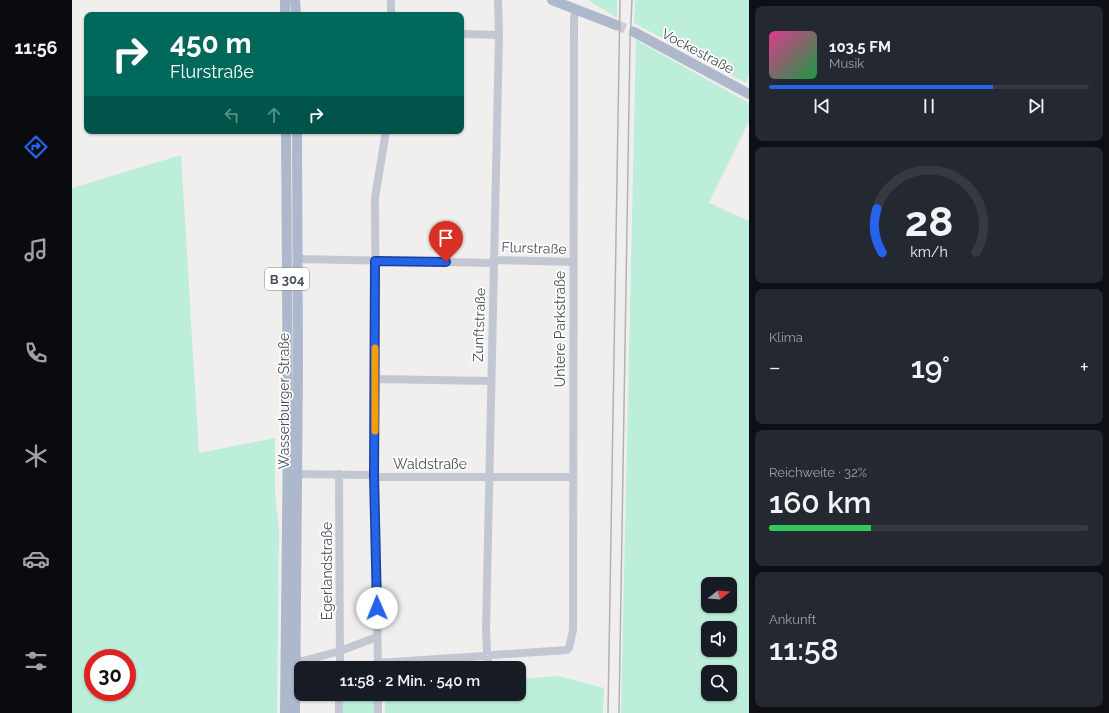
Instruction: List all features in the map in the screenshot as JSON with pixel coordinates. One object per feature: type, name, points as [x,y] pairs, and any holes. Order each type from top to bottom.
[{"type":"main road","points":[[285,0],[285,12]]},
{"type":"main road","points":[[295,0],[296,12]]},
{"type":"main road","points":[[552,0],[616,25]]},
{"type":"main road","name":"Vockestraße","points":[[634,32],[749,94]]},
{"type":"main road","name":"Wasserburger Straße","points":[[286,134],[296,661]]},
{"type":"main road","name":"Wasserburger Straße","points":[[285,713],[285,670],[298,259],[297,134]]},
{"type":"main road","name":"B 304","points":[[295,701],[295,713]]},
{"type":"street","points":[[391,0],[391,12]]},
{"type":"street","name":"Zunftstraße","points":[[488,658],[486,630],[499,35],[498,0]]},
{"type":"street","name":"Untere Parkstraße","points":[[488,658],[562,651],[569,648],[573,630],[574,19],[576,9]]},
{"type":"street","points":[[464,34],[499,35]]},
{"type":"street","points":[[378,661],[374,475],[376,379],[375,189],[385,134]]},
{"type":"street","name":"Flurstraße","points":[[298,259],[573,262]]},
{"type":"street","points":[[376,379],[491,381]]},
{"type":"street","name":"Waldstraße","points":[[292,474],[374,475],[378,477],[573,477]]},
{"type":"street","name":"Egerlandstraße","points":[[339,474],[340,661]]},
{"type":"street","points":[[303,661],[340,651],[377,638]]},
{"type":"street","points":[[441,661],[488,658]]},
{"type":"street","points":[[339,701],[339,713]]},
{"type":"street","points":[[378,701],[378,713]]},
{"type":"green space","points":[[588,0],[617,0],[617,18]]},
{"type":"green space","points":[[635,0],[749,0],[749,75],[746,83],[634,23]]},
{"type":"green space","points":[[636,40],[749,103],[749,121],[709,203],[749,221],[749,713],[621,713]]},
{"type":"green space","points":[[181,155],[199,453],[275,438],[275,492],[279,531],[277,713],[72,713],[72,188]]},
{"type":"green space","points":[[559,676],[604,688],[603,713],[385,713],[385,701],[526,701],[526,678]]},
{"type":"green space","points":[[340,701],[377,701],[377,713],[341,713]]},
{"type":"tunnel","points":[[616,25],[634,32]]},
{"type":"railway","points":[[608,713],[620,0]]},
{"type":"railway","points":[[619,713],[630,43],[632,0]]},
{"type":"slow traffic","points":[[375,348],[375,431]]},
{"type":"route","points":[[377,608],[374,475],[376,384],[375,261],[446,262]]}]
